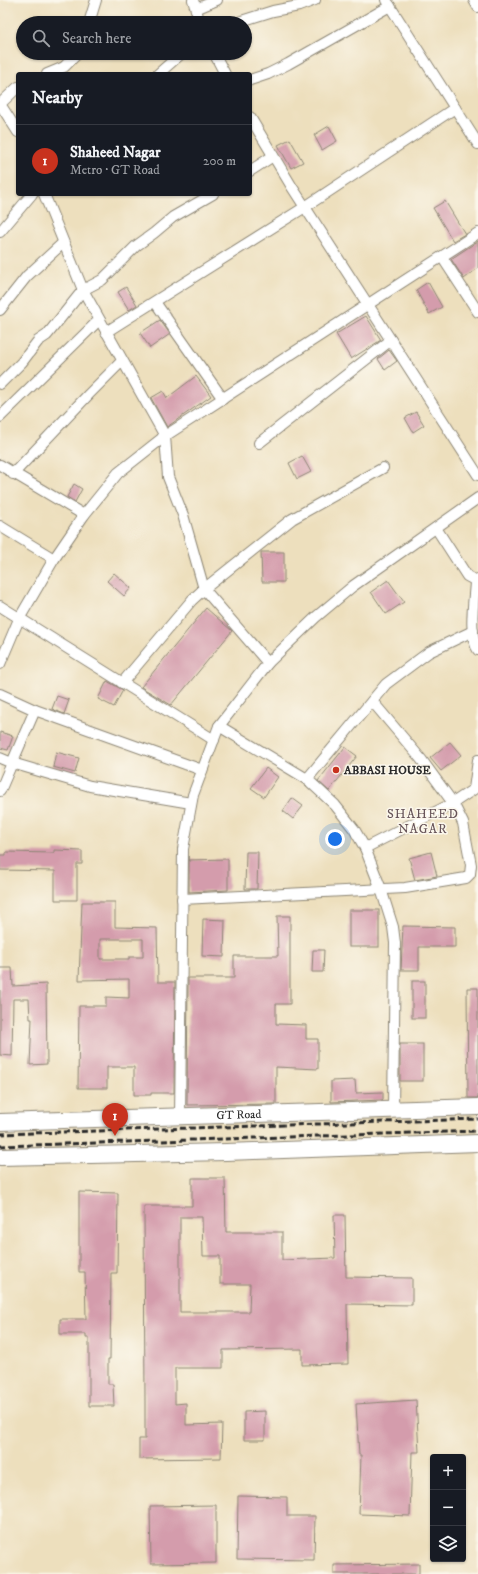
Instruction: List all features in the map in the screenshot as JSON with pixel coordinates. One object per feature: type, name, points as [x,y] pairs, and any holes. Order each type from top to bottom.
[{"type":"highway","name":"GT Road","points":[[0,1122],[180,1118],[478,1108]]},
{"type":"highway","points":[[0,1157],[226,1152],[478,1143]]},
{"type":"street","points":[[91,16],[96,0]]},
{"type":"street","points":[[198,16],[195,5],[217,0]]},
{"type":"street","points":[[252,18],[273,11],[299,6],[315,0]]},
{"type":"street","points":[[474,0],[478,7]]},
{"type":"street","points":[[252,79],[275,71],[388,3],[478,144]]},
{"type":"street","points":[[52,72],[64,67],[71,60]]},
{"type":"street","points":[[160,72],[174,60]]},
{"type":"street","points":[[218,60],[224,72]]},
{"type":"street","points":[[16,89],[0,104],[16,129]]},
{"type":"street","points":[[106,332],[305,208],[455,108]]},
{"type":"street","points":[[252,120],[305,208],[478,475]]},
{"type":"street","points":[[252,170],[273,156]]},
{"type":"street","points":[[0,232],[30,196]]},
{"type":"street","points":[[45,196],[83,290],[122,362],[165,436],[168,477],[183,515],[204,589],[268,663]]},
{"type":"street","points":[[0,384],[22,362],[38,340],[47,335],[83,290],[102,280],[136,246],[154,234],[172,217],[209,196]]},
{"type":"street","points":[[1,659],[19,619],[54,559],[84,515],[118,472],[165,436],[478,233]]},
{"type":"street","points":[[0,310],[27,276],[63,243]]},
{"type":"street","points":[[442,257],[478,312]]},
{"type":"street","points":[[155,302],[223,399]]},
{"type":"street","points":[[0,417],[99,320]]},
{"type":"street","points":[[259,443],[391,340]]},
{"type":"street","points":[[13,474],[89,394],[122,362]]},
{"type":"street","points":[[0,465],[84,515]]},
{"type":"street","points":[[122,683],[192,600],[204,589],[292,519],[384,468]]},
{"type":"street","points":[[180,1118],[183,849],[191,803],[219,726],[268,663],[316,617],[352,586],[478,498]]},
{"type":"street","points":[[0,526],[54,559]]},
{"type":"street","points":[[436,528],[467,576],[477,581],[473,631],[474,644],[478,650]]},
{"type":"street","points":[[0,606],[214,740]]},
{"type":"street","points":[[307,779],[386,684],[429,652],[473,631]]},
{"type":"street","points":[[0,694],[35,710],[202,770]]},
{"type":"street","points":[[182,899],[381,889],[457,880],[466,878],[470,874],[471,865],[463,823],[453,803],[422,759],[372,701]]},
{"type":"street","points":[[0,791],[35,710]]},
{"type":"street","points":[[219,726],[307,779],[335,805],[354,829],[365,848],[381,889],[393,927],[395,943],[393,1110]]},
{"type":"street","points":[[0,758],[12,763],[90,786],[191,803]]},
{"type":"street","points":[[365,848],[453,803],[474,789],[478,760]]},
{"type":"building","points":[[329,126],[337,141],[322,150],[314,135]]},
{"type":"building","points":[[290,139],[303,162],[291,168],[278,145]]},
{"type":"building","points":[[445,201],[465,234],[453,241],[433,208]]},
{"type":"building","points":[[478,241],[478,268],[464,279],[451,259]]},
{"type":"building","points":[[428,282],[442,307],[429,314],[416,290]]},
{"type":"building","points":[[126,287],[137,305],[129,310],[118,292]]},
{"type":"building","points":[[366,316],[381,340],[351,359],[336,334]]},
{"type":"building","points":[[160,320],[170,334],[150,348],[140,333]]},
{"type":"building","points":[[389,350],[397,361],[385,370],[378,359]]},
{"type":"building","points":[[196,376],[211,396],[167,427],[151,398],[163,391],[167,398]]},
{"type":"building","points":[[416,412],[424,425],[413,432],[405,418]]},
{"type":"building","points":[[302,456],[311,472],[297,479],[289,463]]},
{"type":"building","points":[[74,484],[82,489],[75,502],[67,497]]},
{"type":"building","points":[[261,552],[284,552],[284,582],[262,582]]},
{"type":"building","points":[[114,573],[131,588],[124,596],[107,581]]},
{"type":"building","points":[[388,580],[404,602],[386,614],[371,592]]},
{"type":"building","points":[[206,608],[232,631],[171,705],[141,687]]},
{"type":"building","points":[[107,681],[123,690],[114,707],[98,699]]},
{"type":"building","points":[[57,696],[69,700],[64,714],[52,709]]},
{"type":"building","points":[[0,732],[13,736],[8,750],[0,748]]},
{"type":"building","points":[[450,742],[461,755],[441,771],[430,758]]},
{"type":"building","name":"ABBASI HOUSE","points":[[345,747],[357,756],[329,791],[318,781]]},
{"type":"building","points":[[56,752],[79,758],[75,773],[53,767]]},
{"type":"building","points":[[266,768],[278,777],[264,797],[251,788]]},
{"type":"building","points":[[292,798],[303,806],[293,819],[283,811]]},
{"type":"building","points":[[54,850],[82,851],[82,864],[77,864],[77,900],[55,900],[55,871],[0,870],[0,855],[6,855],[6,852],[54,853]]},
{"type":"building","points":[[246,852],[258,852],[257,889],[245,889]]},
{"type":"building","points":[[431,852],[437,876],[415,880],[409,858]]},
{"type":"building","points":[[228,859],[228,890],[189,892],[189,860]]},
{"type":"building","points":[[82,902],[115,902],[115,927],[157,928],[158,982],[175,982],[174,1093],[134,1095],[134,1067],[107,1067],[107,1088],[78,1088],[79,1006],[106,1006],[106,997],[129,998],[129,979],[79,980]],"holes":[[[100,939],[143,939],[143,957],[129,957],[129,959],[100,959]]]},
{"type":"building","points":[[349,910],[379,910],[379,947],[349,947]]},
{"type":"building","points":[[277,916],[290,916],[290,1004],[276,1004],[276,1024],[306,1025],[306,1039],[318,1039],[318,1069],[276,1067],[276,1104],[187,1105],[188,978],[234,978],[234,956],[278,956]]},
{"type":"building","points":[[203,919],[225,920],[224,957],[202,956]]},
{"type":"building","points":[[403,926],[455,927],[455,947],[419,947],[419,970],[401,970]]},
{"type":"building","points":[[313,950],[324,950],[323,972],[312,972]]},
{"type":"building","points":[[0,968],[12,968],[13,986],[46,984],[47,1064],[30,1065],[32,1019],[30,1019],[29,999],[13,999],[12,1056],[0,1055]]},
{"type":"building","points":[[412,981],[425,981],[425,1018],[412,1018]]},
{"type":"building","points":[[467,988],[478,988],[478,1098],[468,1098]]},
{"type":"building","points":[[400,1044],[423,1044],[423,1081],[400,1081]]},
{"type":"building","points":[[355,1080],[356,1093],[383,1092],[383,1100],[331,1102],[331,1081]]},
{"type":"building","points":[[192,1178],[225,1178],[226,1232],[282,1232],[282,1260],[335,1258],[334,1215],[345,1215],[346,1277],[412,1278],[412,1305],[347,1304],[348,1364],[302,1365],[302,1349],[223,1350],[223,1368],[175,1368],[175,1404],[186,1403],[186,1425],[222,1424],[221,1458],[139,1459],[139,1439],[145,1439],[144,1206],[192,1206]],"holes":[[[180,1217],[202,1217],[203,1256],[220,1256],[220,1284],[250,1284],[249,1312],[180,1312]]]},
{"type":"building","points":[[79,1192],[118,1193],[117,1273],[111,1273],[110,1359],[108,1359],[108,1384],[113,1384],[114,1406],[89,1406],[89,1338],[86,1338],[86,1334],[60,1334],[60,1319],[86,1319],[85,1272],[79,1272]]},
{"type":"building","points":[[416,1400],[419,1452],[412,1452],[410,1516],[359,1514],[361,1455],[359,1455],[356,1404]]},
{"type":"building","points":[[265,1411],[265,1440],[244,1440],[244,1412]]},
{"type":"building","points":[[238,1496],[287,1497],[287,1516],[315,1516],[314,1560],[237,1559]]},
{"type":"building","points":[[216,1505],[216,1563],[151,1564],[150,1506]]},
{"type":"building","points":[[419,1564],[419,1574],[334,1574],[334,1565]]},
{"type":"railway","points":[[0,1134],[478,1119]]},
{"type":"railway","points":[[0,1146],[478,1131]]},
{"type":"place","name":"ABBASI HOUSE","points":[[336,770]]},
{"type":"place","name":"Shaheed Nagar","points":[[115,1136]]},
{"type":"district","name":"SHAHEED NAGAR","points":[[423,820]]}]
